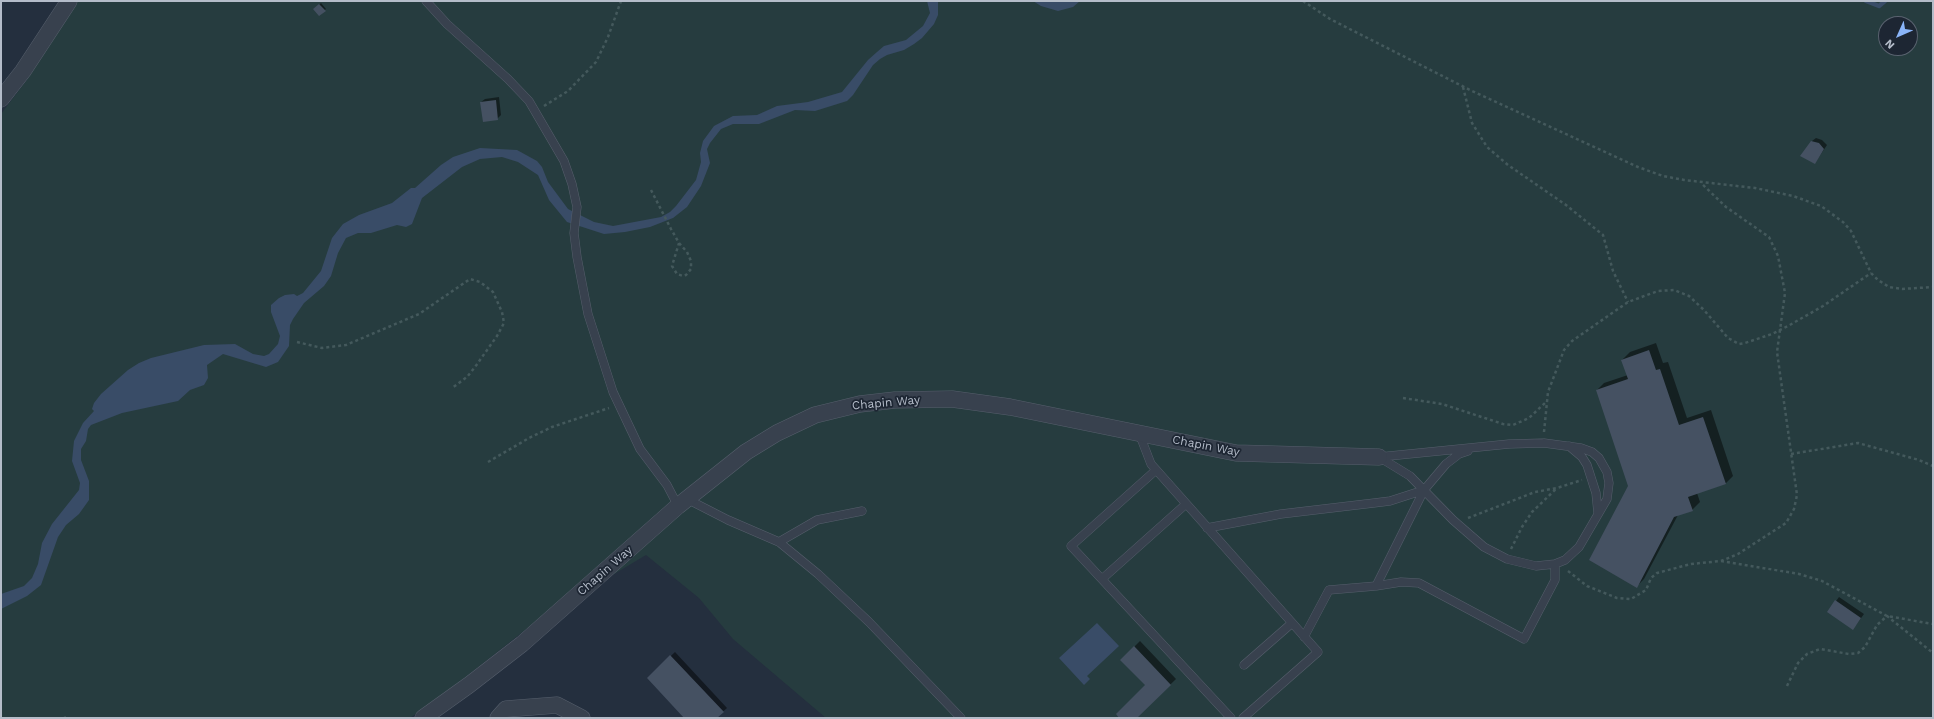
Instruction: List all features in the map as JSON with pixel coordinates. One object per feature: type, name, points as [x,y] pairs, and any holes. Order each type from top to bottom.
[{"type":"street","points":[[1,99],[22,71],[69,1]]},
{"type":"street","name":"Chapin Way","points":[[423,718],[469,686],[522,644],[682,503],[746,452],[778,432],[815,415],[860,404],[895,400],[952,399],[1010,407],[1236,453],[1379,457]]},
{"type":"street","points":[[498,718],[506,709],[557,705],[582,718]]},
{"type":"lane","points":[[426,1],[529,101],[564,161],[572,184],[577,207],[574,233],[588,314],[613,392],[640,449],[682,503],[728,520],[779,542],[818,574],[869,622],[961,718]]},
{"type":"lane","points":[[1139,433],[1151,464],[1318,652],[1244,718]]},
{"type":"lane","points":[[1544,443],[1568,446],[1592,452],[1599,458],[1607,472],[1609,483],[1607,499],[1578,547],[1565,560],[1555,564],[1536,566],[1507,559],[1484,547],[1458,525],[1410,476],[1379,457],[1544,443]]},
{"type":"lane","points":[[1568,446],[1582,457],[1592,477],[1598,503],[1598,514]]},
{"type":"lane","points":[[1376,586],[1424,490],[1446,464],[1459,454],[1480,448]]},
{"type":"lane","points":[[1156,470],[1071,546],[1231,718]]},
{"type":"lane","points":[[1207,528],[1281,514],[1374,503],[1424,490]]},
{"type":"lane","points":[[1102,579],[1186,504]]},
{"type":"lane","points":[[779,542],[817,520],[862,511]]},
{"type":"lane","points":[[1304,637],[1329,590],[1376,586],[1401,582],[1419,583],[1491,620],[1524,639],[1555,580],[1555,564]]},
{"type":"lane","points":[[1244,665],[1292,623]]},
{"type":"path","points":[[535,112],[568,91],[596,62],[608,37],[621,1]]},
{"type":"path","points":[[1303,1],[1330,19],[1463,86],[1638,167],[1663,176],[1730,185],[1793,196],[1822,206],[1843,222],[1851,231],[1858,242],[1871,273],[1878,280],[1889,287],[1902,289],[1933,287]]},
{"type":"path","points":[[1463,86],[1472,123],[1488,147],[1508,165],[1566,205],[1603,235],[1613,271],[1628,302]]},
{"type":"path","points":[[1700,182],[1726,207],[1769,237],[1778,256],[1785,293],[1777,352],[1797,495],[1794,509],[1786,523],[1738,554],[1720,561]]},
{"type":"path","points":[[651,190],[679,243],[687,252],[692,266],[689,273],[683,276],[677,274],[672,266],[679,243]]},
{"type":"path","points":[[1544,443],[1546,401],[1564,350],[1572,341],[1628,302],[1658,291],[1674,290],[1689,296],[1704,310],[1721,332],[1739,344],[1772,334],[1823,306],[1871,273]]},
{"type":"path","points":[[297,342],[322,348],[346,345],[419,314],[470,278],[480,282],[493,292],[502,312],[504,323],[498,336],[467,377],[452,388]]},
{"type":"path","points":[[1403,398],[1442,404],[1503,424],[1513,425],[1529,418],[1546,401]]},
{"type":"path","points":[[488,462],[552,427],[619,405]]},
{"type":"path","points":[[1791,454],[1858,443],[1919,460],[1933,466]]},
{"type":"path","points":[[1458,525],[1471,516],[1515,501],[1535,492],[1557,488],[1592,477]]},
{"type":"path","points":[[1507,559],[1522,527],[1529,516],[1557,488]]},
{"type":"path","points":[[1565,560],[1569,571],[1587,586],[1617,598],[1631,599],[1646,590],[1652,578],[1657,573],[1691,564],[1720,561],[1799,574],[1822,581],[1887,616],[1933,653]]},
{"type":"path","points":[[1887,616],[1933,624]]},
{"type":"path","points":[[1787,686],[1798,663],[1807,654],[1820,649],[1849,654],[1858,653],[1866,647],[1877,625],[1887,616]]},
{"type":"green space","points":[[78,1],[1933,1],[1933,718],[826,718],[733,639],[699,598],[646,555],[539,619],[448,691],[410,718],[1,718],[1,114],[26,81]]},
{"type":"water","points":[[927,1],[938,1],[938,15],[934,24],[922,38],[914,44],[904,50],[887,55],[873,65],[853,95],[847,101],[815,111],[795,110],[759,124],[733,124],[721,129],[707,149],[710,163],[701,186],[687,207],[673,218],[650,227],[604,234],[567,222],[549,200],[538,175],[518,162],[502,157],[480,159],[462,167],[422,198],[412,224],[406,227],[397,225],[371,233],[358,233],[346,238],[338,253],[331,276],[324,286],[304,303],[293,319],[290,325],[289,346],[278,362],[266,367],[223,354],[207,365],[208,378],[204,385],[190,390],[178,401],[122,413],[91,425],[88,429],[86,441],[81,449],[81,460],[89,481],[89,500],[79,514],[66,525],[58,537],[41,585],[27,596],[1,609],[1,594],[24,586],[32,578],[38,564],[42,543],[52,524],[79,490],[80,483],[72,461],[74,441],[83,423],[94,411],[92,409],[94,403],[101,394],[128,370],[139,363],[151,358],[204,345],[235,344],[253,354],[264,356],[269,354],[278,344],[280,336],[271,312],[271,305],[285,295],[294,294],[297,296],[303,293],[321,271],[332,238],[343,224],[359,215],[392,203],[411,188],[415,188],[441,165],[453,157],[480,148],[517,150],[537,161],[542,167],[548,182],[568,209],[594,222],[613,226],[661,217],[670,212],[676,206],[696,180],[701,162],[700,153],[703,141],[714,126],[733,116],[757,115],[777,106],[808,102],[842,92],[868,60],[884,46],[906,40],[923,26],[930,13]]},
{"type":"water","points":[[1033,1],[1080,1],[1073,7],[1058,11],[1041,6]]},
{"type":"water","points":[[1097,623],[1119,646],[1087,676],[1090,679],[1084,685],[1059,658]]},
{"type":"building","points":[[319,4],[326,11],[319,16],[313,9]]},
{"type":"building","points":[[496,100],[498,120],[483,122],[480,102]]},
{"type":"building","points":[[1811,141],[1819,143],[1824,149],[1815,164],[1800,156]]},
{"type":"building","points":[[1649,350],[1656,370],[1660,369],[1679,425],[1703,417],[1726,484],[1688,497],[1693,511],[1674,517],[1637,588],[1589,560],[1628,486],[1596,390],[1628,379],[1621,360]]},
{"type":"building","points":[[1835,600],[1861,618],[1853,630],[1827,612]]},
{"type":"building","points":[[1134,646],[1171,685],[1137,718],[1119,718],[1116,714],[1145,685],[1120,660]]},
{"type":"building","points":[[670,655],[724,712],[717,718],[684,718],[647,678]]},
{"type":"waterway","points":[[1866,1],[1879,6],[1885,1]]}]
